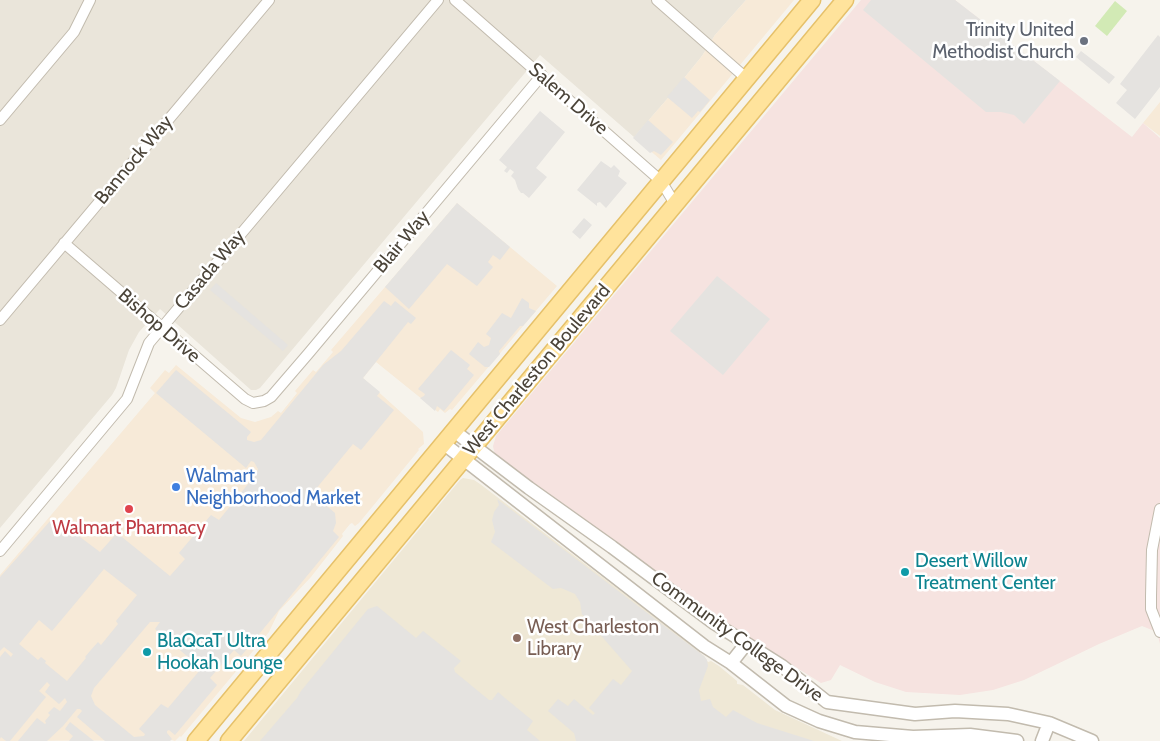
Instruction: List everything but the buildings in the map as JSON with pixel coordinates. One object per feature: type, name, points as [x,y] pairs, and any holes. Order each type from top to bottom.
[{"type":"main road","name":"West Charleston Boulevard","points":[[196,741],[812,0]]},
{"type":"main road","name":"West Charleston Boulevard","points":[[229,741],[675,204],[838,4]]},
{"type":"street","points":[[0,120],[74,32],[90,0]]},
{"type":"street","name":"Bannock Way","points":[[0,320],[269,0]]},
{"type":"street","name":"Casada Way","points":[[0,551],[127,399],[132,390],[144,352],[161,328],[438,0]]},
{"type":"street","name":"Salem Drive","points":[[455,0],[661,181],[675,204]]},
{"type":"street","points":[[657,0],[746,78]]},
{"type":"street","name":"Blair Way","points":[[258,403],[272,397],[542,75]]},
{"type":"street","name":"Bishop Drive","points":[[64,243],[244,399],[258,403]]},
{"type":"street","name":"Community College Drive","points":[[448,437],[704,646],[731,663],[786,706],[819,721],[855,732],[913,736],[970,734],[1017,741]]},
{"type":"street","name":"Community College Drive","points":[[468,453],[714,623],[782,666],[827,702],[915,714],[956,711],[1008,714],[1049,723],[1092,741]]},
{"type":"street","points":[[1160,509],[1152,550],[1151,596],[1151,610],[1160,632]]},
{"type":"street","points":[[731,663],[746,644]]},
{"type":"street","points":[[1042,741],[1049,723]]},
{"type":"shaded area","points":[[0,0],[746,0],[715,35],[702,56],[634,137],[540,55],[260,388],[251,390],[160,309],[139,332],[129,350],[112,395],[0,528]]},
{"type":"shaded area","points":[[746,0],[794,0],[661,160],[634,137],[702,56],[715,35]]},
{"type":"shaded area","points":[[861,0],[955,0],[1132,137],[1143,123],[1160,138],[1160,644],[1157,632],[1142,626],[1099,644],[1024,680],[993,690],[960,695],[906,692],[875,682],[840,665],[831,680],[821,683],[735,629],[496,456],[493,446],[496,436]]},
{"type":"shaded area","points":[[871,0],[955,0],[1060,81],[1024,124],[1014,115],[1001,112],[986,112],[863,10]]},
{"type":"shaded area","points":[[1158,35],[1160,37],[1160,87],[1135,119],[1116,103],[1127,90],[1120,84]]},
{"type":"shaded area","points":[[1081,51],[1115,77],[1109,84],[1076,57]]},
{"type":"shaded area","points":[[684,77],[710,100],[692,118],[667,97]]},
{"type":"shaded area","points":[[1160,102],[1160,136],[1143,123]]},
{"type":"shaded area","points":[[540,111],[565,132],[536,168],[547,177],[529,198],[518,189],[515,180],[511,176],[514,172],[510,169],[507,173],[504,171],[507,167],[499,160]]},
{"type":"shaded area","points":[[648,120],[673,142],[661,155],[654,151],[650,153],[633,138]]},
{"type":"shaded area","points":[[601,161],[611,168],[614,165],[620,171],[618,176],[627,183],[606,208],[600,202],[597,203],[597,206],[577,190]]},
{"type":"shaded area","points":[[457,203],[557,286],[452,410],[450,409],[445,413],[440,409],[438,412],[376,362],[363,378],[423,432],[424,444],[359,523],[355,526],[352,523],[350,524],[311,577],[279,611],[269,632],[181,737],[175,741],[0,741],[0,575],[155,393],[150,388],[165,370],[169,373],[176,365],[241,418],[255,422],[271,417],[278,411],[281,413],[297,393],[295,391],[313,370],[316,372],[333,352],[331,350]]},
{"type":"shaded area","points":[[457,203],[510,247],[500,260],[493,255],[488,262],[493,267],[477,286],[447,264],[409,309],[385,287]]},
{"type":"shaded area","points":[[584,218],[592,225],[580,239],[572,232]]},
{"type":"shaded area","points":[[717,276],[770,319],[723,375],[670,331]]},
{"type":"shaded area","points":[[216,283],[288,345],[283,351],[210,290]]},
{"type":"shaded area","points":[[522,298],[529,303],[529,308],[536,311],[523,326],[520,326],[499,351],[500,354],[489,367],[485,367],[469,354],[478,342],[484,347],[489,345],[491,338],[486,334],[502,313],[511,318]]},
{"type":"shaded area","points":[[384,301],[391,306],[395,301],[416,318],[411,324],[408,322],[363,378],[380,392],[377,396],[394,410],[361,450],[353,444],[315,490],[315,496],[335,513],[336,523],[333,531],[339,537],[241,656],[234,650],[210,678],[217,685],[175,735],[169,730],[167,731],[172,739],[170,741],[105,741],[77,717],[82,711],[77,709],[47,741],[18,741],[37,718],[45,724],[50,715],[48,713],[54,707],[60,711],[67,702],[65,698],[59,704],[45,692],[50,685],[47,682],[39,691],[46,697],[10,741],[6,741],[1,737],[0,739],[0,657],[5,651],[11,657],[13,654],[4,647],[0,651],[0,577],[52,519],[72,537],[76,534],[100,552],[117,533],[170,576],[185,559],[179,553],[211,515],[219,520],[257,473],[258,469],[254,462],[251,461],[246,468],[156,393],[176,370],[251,432],[247,440],[254,442],[261,440],[323,365],[341,351]],"holes":[[[104,569],[137,595],[116,621],[118,624],[101,645],[98,642],[67,681],[45,663],[46,661],[41,657],[38,660],[19,644],[39,620],[52,631]],[[150,622],[160,622],[155,629],[194,662],[199,657],[201,663],[200,670],[168,708],[161,704],[139,729],[145,734],[144,736],[134,737],[95,705],[91,696],[94,688]]]},
{"type":"shaded area","points":[[451,350],[470,365],[467,369],[474,375],[444,411],[437,406],[435,411],[420,398],[425,394],[418,389]]},
{"type":"shaded area","points":[[463,478],[474,480],[480,484],[676,633],[704,656],[708,662],[711,661],[719,666],[737,681],[737,684],[743,685],[775,710],[842,741],[244,741]]},
{"type":"shaded area","points":[[497,499],[704,656],[708,666],[699,690],[701,701],[710,699],[713,707],[726,717],[733,710],[757,723],[814,741],[576,741],[574,733],[548,711],[558,699],[568,706],[574,699],[593,715],[595,713],[589,708],[613,679],[621,685],[632,671],[582,615],[580,602],[575,594],[561,588],[553,589],[491,542],[495,532],[492,520],[494,512],[499,505]]},
{"type":"shaded area","points":[[377,606],[416,638],[423,631],[461,661],[454,668],[455,672],[489,700],[492,700],[498,692],[533,721],[527,730],[540,741],[260,741],[368,609]]},
{"type":"shaded area","points":[[70,722],[94,741],[69,741],[73,736],[65,729]]},
{"type":"green space","points":[[1115,1],[1127,11],[1107,36],[1095,26]]},
{"type":"place","name":"Trinity United Methodist Church","points":[[1084,41]]},
{"type":"place","name":"Walmart Neighborhood Market","points":[[176,487]]},
{"type":"place","name":"Walmart Pharmacy","points":[[129,509]]},
{"type":"place","name":"Desert Willow Treatment Center","points":[[905,572]]},
{"type":"place","name":"West Charleston Library","points":[[517,638]]},
{"type":"place","name":"BlaQcaT Ultra Hookah Lounge","points":[[147,652]]}]
